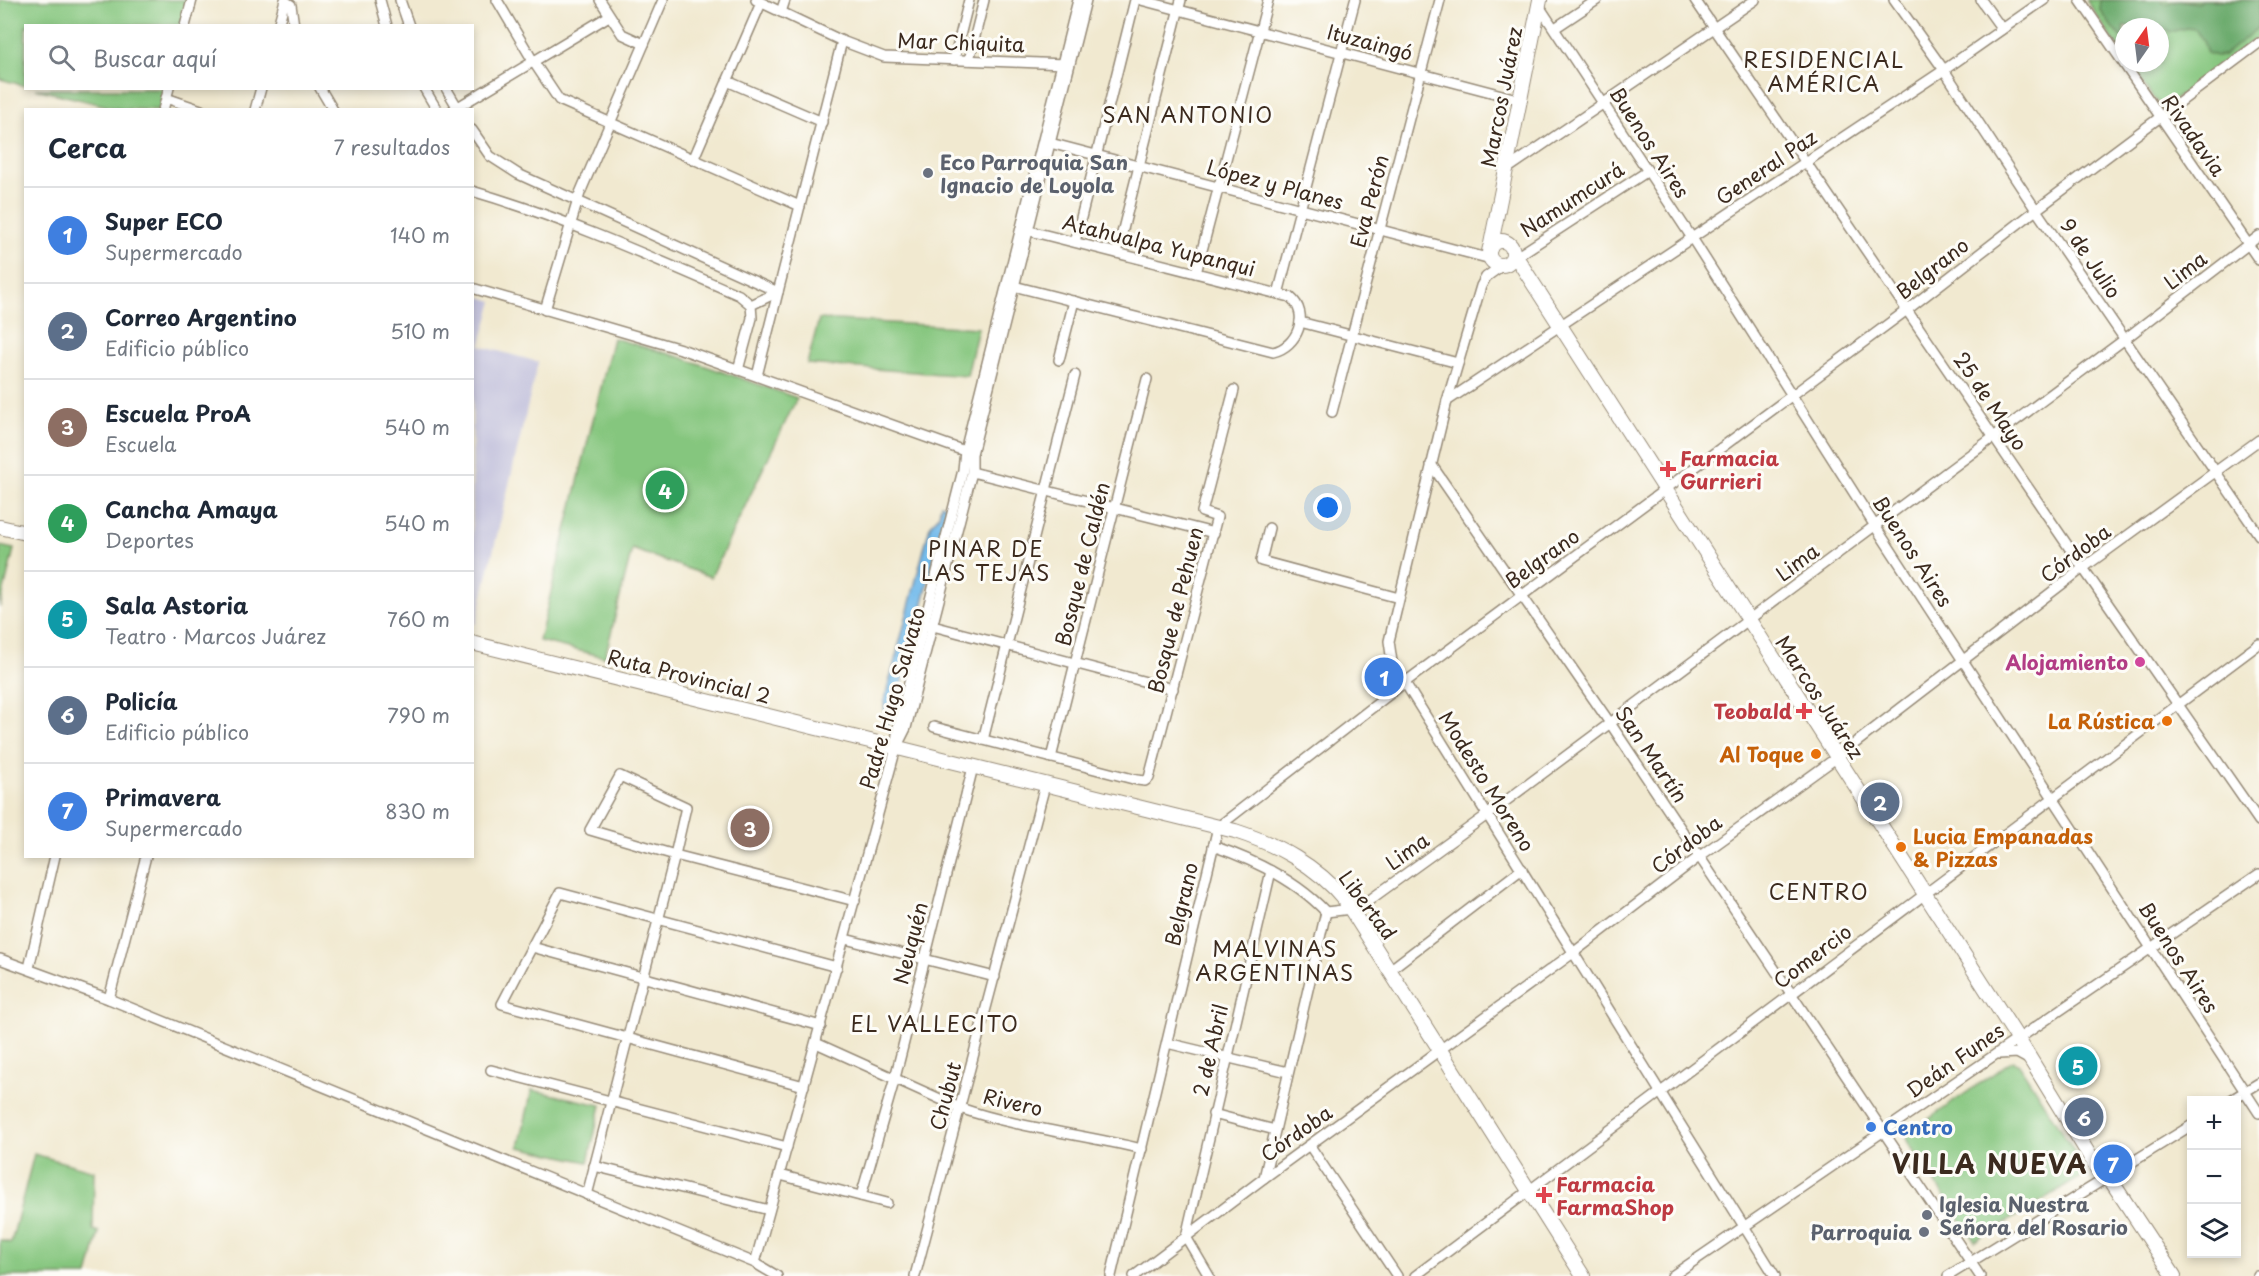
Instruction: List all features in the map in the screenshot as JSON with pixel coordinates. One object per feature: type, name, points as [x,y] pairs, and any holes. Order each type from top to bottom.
[{"type":"main road","name":"Marcos Juárez","points":[[1540,3],[1500,202],[1505,255],[1560,325],[2018,1039],[2099,1171],[2112,1182],[2174,1276]]},
{"type":"main road","name":"Marcos Juárez","points":[[1500,202],[1505,255]]},
{"type":"main road","points":[[0,527],[24,533]]},
{"type":"main road","name":"Ruta Provincial 2","points":[[474,643],[896,748]]},
{"type":"main road","name":"Libertad","points":[[896,748],[1218,827],[1253,837],[1298,858],[1337,889],[1352,910],[1583,1276]]},
{"type":"street","points":[[186,24],[192,0]]},
{"type":"street","points":[[380,0],[386,24]]},
{"type":"street","points":[[400,0],[407,24]]},
{"type":"street","points":[[497,0],[559,100],[800,207]]},
{"type":"street","points":[[600,0],[622,34],[644,44]]},
{"type":"street","points":[[545,310],[577,202],[663,0]]},
{"type":"street","points":[[781,12],[784,0]]},
{"type":"street","points":[[954,60],[969,0]]},
{"type":"street","points":[[969,60],[984,0]]},
{"type":"street","name":"Padre Hugo Salvato","points":[[1024,229],[1050,143],[1078,0]]},
{"type":"street","name":"Padre Hugo Salvato","points":[[896,748],[906,728],[963,470],[1066,64],[1086,0]]},
{"type":"street","points":[[1075,242],[1135,0]]},
{"type":"street","name":"Ituzaingó","points":[[1141,0],[1180,5],[1260,32],[1521,100]]},
{"type":"street","points":[[1197,273],[1268,0]]},
{"type":"street","points":[[1278,294],[1355,0]]},
{"type":"street","name":"Eva Perón","points":[[1332,411],[1440,0]]},
{"type":"street","points":[[1555,28],[1597,0]]},
{"type":"street","name":"25 de Mayo","points":[[1695,0],[2083,568],[2259,821]]},
{"type":"street","points":[[1507,169],[1755,0]]},
{"type":"street","name":"9 de Julio","points":[[1894,0],[1944,70],[2036,210],[2259,535]]},
{"type":"street","points":[[1981,0],[2002,29]]},
{"type":"street","name":"General Paz","points":[[1447,401],[1944,70],[2044,0]]},
{"type":"street","name":"Rivadavia","points":[[2080,0],[2259,260]]},
{"type":"street","points":[[279,24],[285,1],[291,5],[294,24]]},
{"type":"street","points":[[693,160],[758,1]]},
{"type":"street","name":"Mar Chiquita","points":[[758,1],[884,57],[1066,64]]},
{"type":"street","name":"Buenos Aires","points":[[1540,3],[1875,526],[2259,1113]]},
{"type":"street","points":[[1117,253],[1180,5]]},
{"type":"street","points":[[459,108],[609,16]]},
{"type":"street","points":[[758,376],[842,40]]},
{"type":"street","name":"Belgrano","points":[[1110,1276],[1218,827],[1404,683],[1907,310],[2259,43]]},
{"type":"street","points":[[727,81],[822,122]]},
{"type":"street","points":[[256,108],[260,90]]},
{"type":"street","points":[[321,90],[332,108]]},
{"type":"street","points":[[425,90],[436,108]]},
{"type":"street","points":[[447,90],[456,108]]},
{"type":"street","points":[[163,108],[167,93],[197,108]]},
{"type":"street","points":[[474,133],[490,156],[518,174],[778,292]]},
{"type":"street","name":"López y Planes","points":[[1050,143],[1380,230],[1505,255]]},
{"type":"street","name":"Namumcurá","points":[[1505,255],[1648,171]]},
{"type":"street","points":[[474,192],[571,223],[739,295],[750,305],[752,318],[738,370]]},
{"type":"street","name":"Atahualpa Yupanqui","points":[[1024,229],[1290,297],[1298,305],[1300,321]]},
{"type":"street","name":"Lima","points":[[1352,910],[1487,815],[2125,339],[2259,236]]},
{"type":"street","name":"Modesto Moreno","points":[[1505,255],[1481,286],[1458,363],[1399,598],[1389,641],[1389,655],[1404,683],[1775,1276]]},
{"type":"street","points":[[1010,285],[1273,352],[1286,347],[1291,342],[1300,321],[1458,363]]},
{"type":"street","points":[[474,289],[681,350],[969,452]]},
{"type":"street","points":[[750,305],[778,292]]},
{"type":"street","points":[[1059,360],[1074,302]]},
{"type":"street","points":[[983,740],[1075,375]]},
{"type":"street","name":"Bosque de Caldén","points":[[1051,758],[1146,379]]},
{"type":"street","name":"Bosque de Pehuen","points":[[1051,758],[1137,780],[1145,781],[1149,778],[1214,533],[1217,517],[1202,512],[1234,390]]},
{"type":"street","name":"Córdoba","points":[[1134,1276],[1264,1178],[1441,1051],[1700,856],[1836,758],[2083,568],[2259,440]]},
{"type":"street","name":"Padre Hugo Salvato","points":[[754,1263],[845,939],[896,748],[898,726],[972,472],[969,452]]},
{"type":"street","name":"San Martín","points":[[1431,464],[1523,594],[1980,1276]]},
{"type":"street","points":[[972,472],[1194,526],[1214,533]]},
{"type":"street","points":[[1194,526],[1202,512]]},
{"type":"street","points":[[1269,528],[1261,561],[1399,598]]},
{"type":"street","points":[[928,625],[1173,689]]},
{"type":"street","name":"Comercio","points":[[1414,1276],[2259,644]]},
{"type":"street","points":[[934,727],[1051,758]]},
{"type":"street","name":"Neuquén","points":[[861,1196],[895,1078],[973,767]]},
{"type":"street","points":[[587,1195],[675,855],[686,807],[620,776],[590,830],[675,855],[855,901]]},
{"type":"street","name":"Chubut","points":[[915,1276],[1045,785]]},
{"type":"street","points":[[1213,846],[1271,871],[1316,902],[1326,912],[1352,910]]},
{"type":"street","points":[[28,968],[55,858]]},
{"type":"street","points":[[110,999],[145,858]]},
{"type":"street","points":[[1391,969],[1521,869]]},
{"type":"street","name":"2 de Abril","points":[[1185,1237],[1271,871]]},
{"type":"street","name":"Deán Funes","points":[[1672,1276],[2259,874]]},
{"type":"street","points":[[804,1086],[627,1036],[502,1004],[560,893],[837,967]]},
{"type":"street","points":[[1264,1178],[1326,912]]},
{"type":"street","points":[[845,939],[995,977]]},
{"type":"street","points":[[532,947],[821,1026]]},
{"type":"street","points":[[0,959],[110,999],[405,1118],[754,1263],[771,1274]]},
{"type":"street","points":[[1167,1043],[1288,1072]]},
{"type":"street","name":"Rivero","points":[[816,1044],[960,1108],[1005,1121],[1094,1137],[1142,1149]]},
{"type":"street","points":[[1995,1055],[2017,1053],[2032,1062]]},
{"type":"street","points":[[492,1070],[787,1147]]},
{"type":"street","points":[[2239,1096],[2259,1083]]},
{"type":"street","points":[[1213,1114],[1275,1130]]},
{"type":"street","points":[[1948,1276],[2187,1128]]},
{"type":"street","points":[[1310,1146],[1397,1276]]},
{"type":"street","points":[[594,1166],[769,1210]]},
{"type":"street","points":[[780,1175],[886,1203]]},
{"type":"street","points":[[1185,1237],[1209,1276]]},
{"type":"shaded area","points":[[474,295],[493,301],[480,346],[538,362],[476,624],[474,624]]},
{"type":"green space","points":[[0,0],[187,0],[181,24],[24,24],[24,86],[0,79]]},
{"type":"green space","points":[[2086,0],[2259,0],[2259,36],[2164,108],[2153,98],[2135,72],[2169,72],[2169,18],[2115,18],[2115,43]]},
{"type":"green space","points":[[2101,0],[2160,0],[2165,4],[2178,0],[2198,3],[2201,0],[2259,0],[2259,27],[2224,55],[2216,56],[2207,53],[2195,29],[2186,28],[2169,31],[2169,18],[2115,18],[2115,31],[2100,10]]},
{"type":"green space","points":[[40,90],[164,90],[159,108],[115,108]]},
{"type":"green space","points":[[819,319],[978,328],[967,376],[807,364]]},
{"type":"green space","points":[[613,338],[680,357],[797,398],[711,577],[632,549],[605,657],[539,641]]},
{"type":"green space","points":[[0,546],[14,549],[0,607]]},
{"type":"green space","points":[[2013,1060],[2019,1064],[2086,1170],[2086,1174],[1975,1241],[1907,1141],[1906,1135]]},
{"type":"green space","points":[[532,1090],[601,1105],[588,1162],[519,1147]]},
{"type":"green space","points":[[34,1154],[94,1171],[93,1230],[99,1232],[88,1276],[0,1276],[0,1240],[11,1243]]},
{"type":"water","points":[[941,504],[947,506],[947,509],[895,712],[888,724],[885,723],[884,702],[930,526],[939,515]]},
{"type":"place","name":"Eco Parroquia San Ignacio de Loyola","points":[[928,173]]},
{"type":"place","name":"Farmacia Gurrieri","points":[[1668,469]]},
{"type":"place","name":"Cancha Amaya","points":[[665,490]]},
{"type":"place","name":"Alojamiento","points":[[2140,662]]},
{"type":"place","name":"Super ECO","points":[[1384,677]]},
{"type":"place","name":"Teobald","points":[[1804,711]]},
{"type":"place","name":"La Rústica","points":[[2167,721]]},
{"type":"place","name":"Al Toque","points":[[1816,754]]},
{"type":"place","name":"Correo Argentino","points":[[1880,802]]},
{"type":"place","name":"Escuela ProA","points":[[750,828]]},
{"type":"place","name":"Lucia Empanadas & Pizzas","points":[[1901,847]]},
{"type":"place","name":"Sala Astoria","points":[[2078,1066]]},
{"type":"place","name":"Policía","points":[[2084,1117]]},
{"type":"place","name":"Centro","points":[[1871,1127]]},
{"type":"place","name":"Primavera","points":[[2113,1164]]},
{"type":"place","name":"Farmacia FarmaShop","points":[[1544,1195]]},
{"type":"place","name":"Iglesia Nuestra Señora del Rosario","points":[[1927,1215]]},
{"type":"place","name":"Parroquia","points":[[1924,1232]]},
{"type":"district","name":"RESIDENCIAL AMÉRICA","points":[[1824,71]]},
{"type":"district","name":"SAN ANTONIO","points":[[1188,114]]},
{"type":"district","name":"PINAR DE LAS TEJAS","points":[[986,560]]},
{"type":"district","name":"CENTRO","points":[[1819,891]]},
{"type":"district","name":"MALVINAS ARGENTINAS","points":[[1275,960]]},
{"type":"district","name":"EL VALLECITO","points":[[935,1023]]},
{"type":"district","name":"VILLA NUEVA","points":[[1990,1163]]}]
